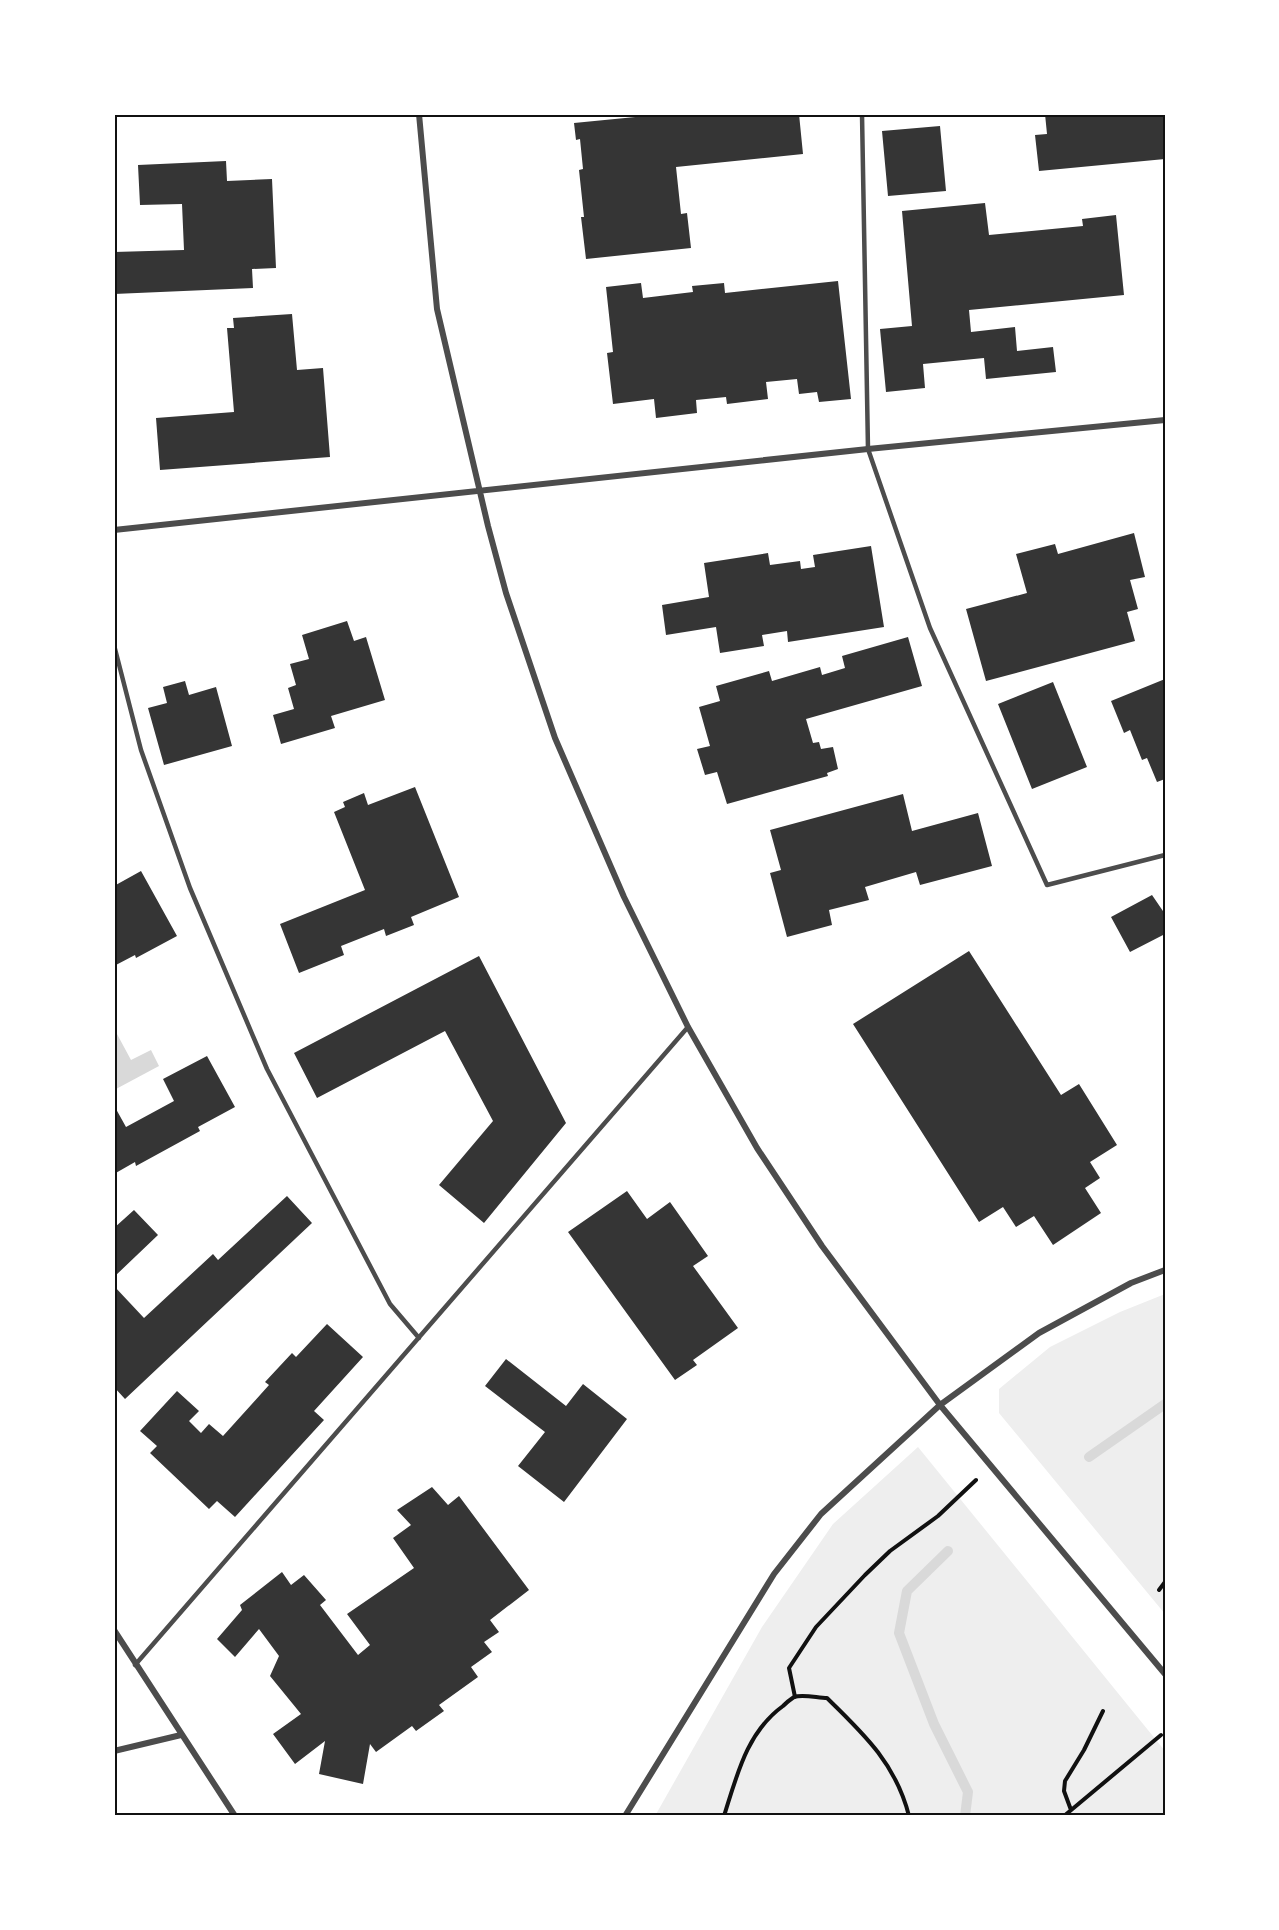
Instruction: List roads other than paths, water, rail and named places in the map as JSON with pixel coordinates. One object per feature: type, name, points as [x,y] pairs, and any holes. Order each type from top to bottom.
[{"type":"street","points":[[419,114],[437,309],[479,491],[506,593],[555,738],[624,897],[688,1027],[758,1148],[815,1236],[940,1405],[1165,1674]]},
{"type":"street","points":[[114,530],[868,449],[1165,420]]},
{"type":"street","points":[[625,1816],[774,1574],[821,1514],[940,1405],[1039,1333],[1131,1283],[1165,1270]]},
{"type":"street","points":[[114,1630],[236,1816]]},
{"type":"street","points":[[114,1751],[182,1736]]},
{"type":"lane","points":[[862,114],[868,449],[930,627],[1047,885],[1165,855]]},
{"type":"lane","points":[[114,645],[141,750],[190,888],[267,1069],[390,1304],[419,1338]]},
{"type":"lane","points":[[135,1665],[688,1027]]},
{"type":"waterway","points":[[1089,1457],[1165,1404]]},
{"type":"waterway","points":[[948,1551],[907,1591],[899,1633],[934,1724],[968,1792],[965,1816]]}]
